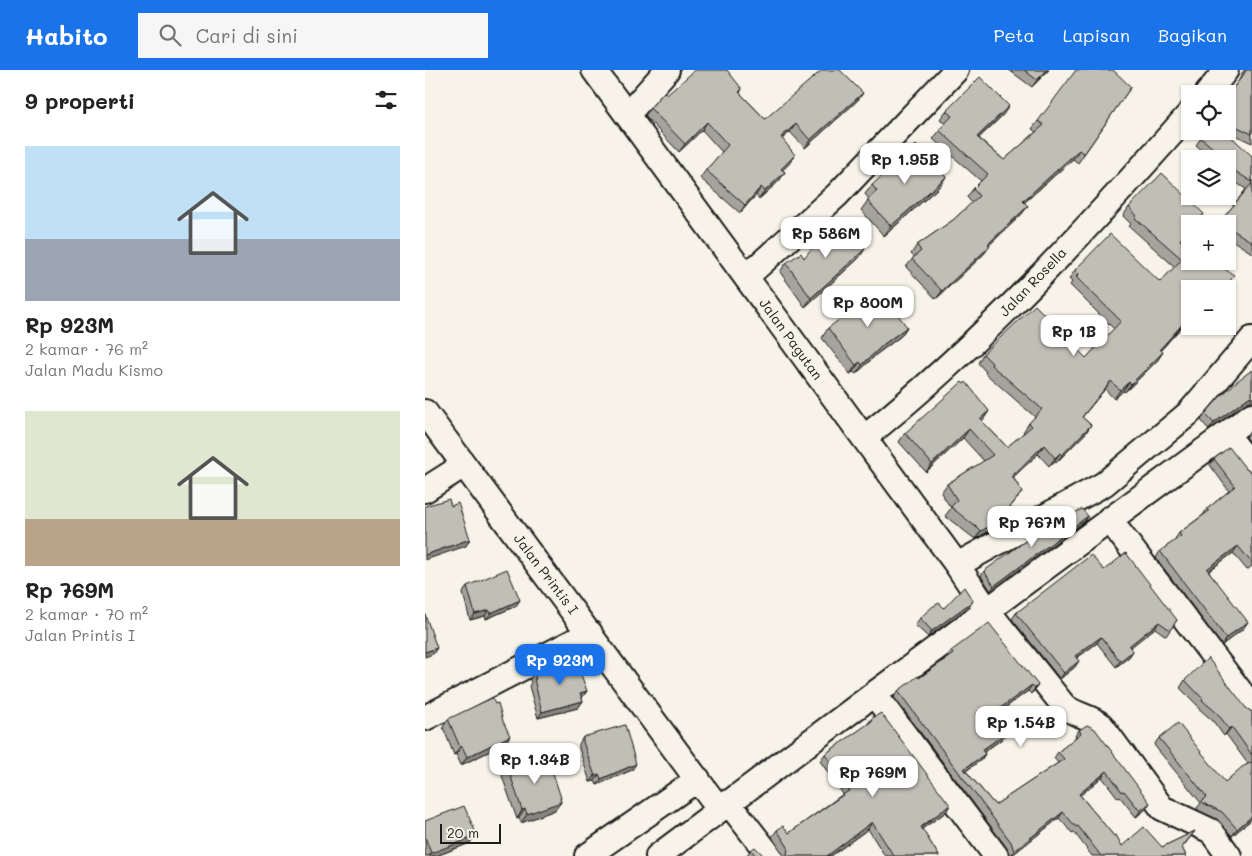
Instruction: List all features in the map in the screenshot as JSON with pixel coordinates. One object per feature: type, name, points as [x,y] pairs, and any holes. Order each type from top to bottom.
[{"type":"street","name":"Jalan Pagutan","points":[[594,70],[957,565],[987,610],[1066,708],[1095,720],[1101,725],[1162,808],[1211,831],[1229,856]]},
{"type":"street","points":[[627,115],[667,70]]},
{"type":"street","points":[[746,277],[837,195],[955,70]]},
{"type":"street","points":[[1214,85],[1226,70]]},
{"type":"street","name":"Jalan Rosella","points":[[863,438],[910,401],[993,324],[1129,182],[1181,123]]},
{"type":"street","points":[[957,565],[1104,484],[1189,413],[1252,339]]},
{"type":"street","name":"Jalan Printis I","points":[[425,412],[698,779],[770,856]]},
{"type":"street","points":[[658,856],[1109,519],[1252,415]]},
{"type":"street","points":[[1227,435],[1252,467]]},
{"type":"street","points":[[425,490],[464,465]]},
{"type":"street","points":[[1109,519],[1252,707]]},
{"type":"street","points":[[425,718],[590,633]]},
{"type":"street","points":[[874,694],[996,856]]},
{"type":"street","points":[[587,856],[698,779]]},
{"type":"building","points":[[695,70],[727,70],[742,89],[739,92],[765,119],[822,70],[840,70],[863,93],[810,140],[796,124],[781,137],[795,155],[781,169],[785,172],[765,191],[761,187],[745,205],[706,170],[728,145],[707,122],[685,144],[650,108],[664,92],[667,95]]},
{"type":"building","points":[[1024,70],[1047,70],[1037,80]]},
{"type":"building","points":[[1076,70],[1113,70],[1131,87],[1084,154],[1079,150],[1023,201],[1028,206],[988,244],[990,246],[942,291],[912,259],[921,251],[917,245],[953,220],[979,196],[973,189],[988,174],[939,130],[952,116],[946,111],[980,77],[1009,106],[977,137],[1004,160],[1044,125],[1038,121]]},
{"type":"building","points":[[1246,70],[1252,70],[1252,134],[1236,126],[1236,85]]},
{"type":"building","points":[[1203,140],[1235,140],[1252,156],[1252,182],[1236,172],[1236,150],[1215,150]]},
{"type":"building","points":[[916,145],[946,177],[891,226],[867,200],[877,191],[872,185]]},
{"type":"building","points":[[1162,173],[1181,192],[1181,205],[1195,205],[1204,214],[1181,215],[1181,258],[1135,218],[1137,216],[1129,207]]},
{"type":"building","points":[[1252,183],[1252,242],[1236,232],[1236,215],[1225,215],[1234,205],[1236,205],[1236,202]]},
{"type":"building","points":[[846,223],[865,249],[811,298],[786,263],[801,253],[804,258],[827,229],[832,233]]},
{"type":"building","points":[[1110,234],[1160,282],[1181,260],[1181,270],[1226,270],[1234,275],[1231,280],[1181,280],[1181,326],[1160,349],[1163,352],[1131,384],[1129,382],[1120,390],[1111,381],[1082,417],[1091,425],[1062,455],[1060,453],[1055,458],[1044,445],[1012,476],[1022,492],[999,521],[981,531],[951,507],[957,500],[947,484],[993,455],[969,429],[932,464],[905,433],[962,382],[964,384],[966,382],[989,411],[980,419],[1007,447],[1032,426],[1029,423],[1042,409],[991,365],[992,363],[983,354],[1035,305],[1086,358],[1121,321],[1076,277],[1079,274],[1075,270]]},
{"type":"building","points":[[879,290],[907,327],[884,344],[862,365],[860,362],[856,365],[828,328]]},
{"type":"building","points":[[1252,370],[1252,396],[1214,423],[1205,414],[1237,381]]},
{"type":"building","points":[[1229,447],[1246,469],[1252,473],[1252,563],[1238,546],[1207,569],[1248,622],[1226,638],[1160,551],[1181,536],[1179,533],[1209,511],[1207,509],[1235,486],[1214,459]]},
{"type":"building","points":[[449,499],[451,506],[458,503],[470,539],[425,555],[425,506]]},
{"type":"building","points":[[1082,509],[1088,516],[994,586],[984,571],[1031,537]]},
{"type":"building","points":[[1126,553],[1177,620],[1170,630],[1159,622],[1129,646],[1133,651],[1120,661],[1101,637],[1075,656],[1079,661],[1064,673],[1016,613],[1091,555],[1104,570]]},
{"type":"building","points":[[507,569],[520,600],[491,613],[489,610],[475,614],[467,586]]},
{"type":"building","points":[[964,587],[973,601],[932,631],[920,618],[939,603],[944,608]]},
{"type":"building","points":[[425,614],[437,648],[425,652]]},
{"type":"building","points":[[989,623],[1038,685],[1035,688],[1032,685],[992,714],[1006,733],[982,750],[985,754],[964,769],[995,805],[1064,759],[1058,752],[1081,733],[1079,730],[1087,725],[1095,729],[1150,803],[1140,811],[1124,791],[1122,792],[1107,771],[1079,794],[1114,836],[1116,835],[1122,846],[1144,827],[1162,847],[1195,831],[1182,847],[1186,856],[1101,856],[1078,826],[1076,827],[1063,812],[1014,851],[1011,842],[898,691],[953,654],[951,651]]},
{"type":"building","points":[[575,658],[587,691],[580,693],[583,701],[542,712],[534,673]]},
{"type":"building","points":[[1208,658],[1246,708],[1252,712],[1252,755],[1232,727],[1229,729],[1218,714],[1202,700],[1185,680]]},
{"type":"building","points":[[492,698],[495,704],[498,703],[510,736],[467,757],[462,746],[460,747],[448,719]]},
{"type":"building","points":[[881,713],[950,805],[921,827],[939,856],[894,856],[872,822],[827,856],[786,856],[788,847],[777,830],[783,826],[789,833],[850,790],[825,754]]},
{"type":"building","points":[[1178,723],[1225,782],[1242,767],[1252,762],[1252,816],[1237,829],[1222,812],[1203,803],[1202,801],[1207,797],[1159,738]]},
{"type":"building","points":[[625,725],[636,764],[601,779],[599,774],[595,776],[583,737]]},
{"type":"building","points":[[547,755],[561,802],[527,814],[525,809],[522,810],[508,768]]},
{"type":"building","points":[[464,806],[476,833],[473,834],[474,837],[431,853],[425,837],[425,821]]},
{"type":"building","points":[[755,847],[764,856],[756,856],[751,850]]}]
